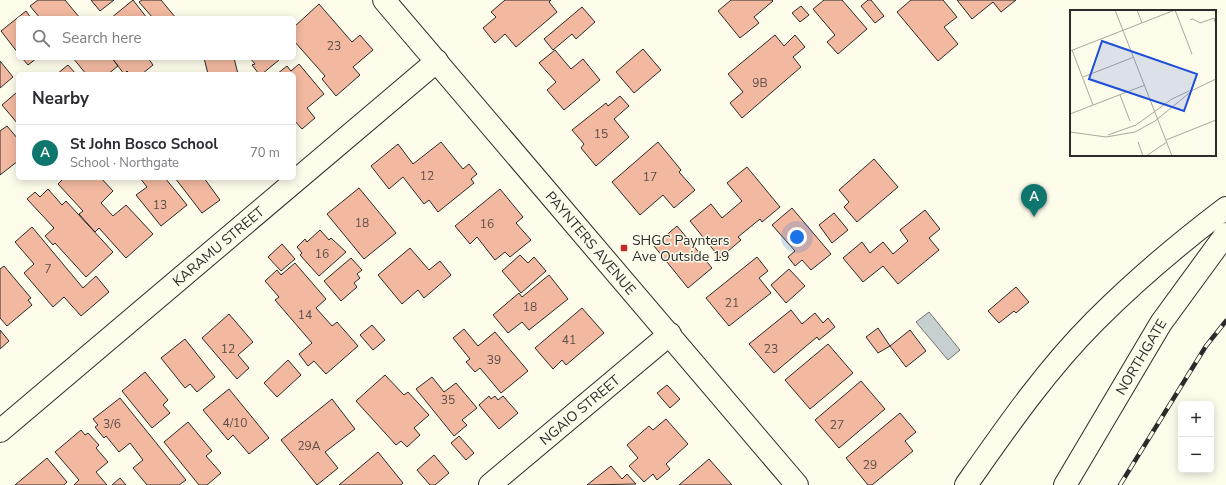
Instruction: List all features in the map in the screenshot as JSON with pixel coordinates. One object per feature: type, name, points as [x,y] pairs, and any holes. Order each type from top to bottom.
[{"type":"main road","name":"PAYNTERS AVENUE","points":[[384,0],[437,60],[797,485]]},
{"type":"main road","name":"KARAMU STREET","points":[[296,180],[437,60]]},
{"type":"main road","name":"KARAMU STREET","points":[[0,431],[296,180]]},
{"type":"main road","points":[[966,485],[1037,387],[1096,321],[1154,268],[1226,208]]},
{"type":"main road","name":"NORTHGATE","points":[[1065,485],[1161,323],[1226,234]]},
{"type":"main road","name":"NGAIO STREET","points":[[490,485],[670,334]]},
{"type":"shaded area","points":[[929,312],[960,350],[948,360],[916,322]]},
{"type":"building","points":[[38,0],[65,0],[78,16],[38,16],[30,6]]},
{"type":"building","points":[[91,0],[114,0],[100,11]]},
{"type":"building","points":[[133,0],[145,16],[113,16]]},
{"type":"building","points":[[142,0],[161,0],[174,16],[151,16],[139,2]]},
{"type":"building","points":[[505,0],[551,0],[549,2],[557,12],[516,47],[505,34],[495,43],[483,28],[496,17],[491,12]]},
{"type":"building","points":[[731,0],[773,1],[754,17],[759,23],[740,38],[718,11]]},
{"type":"building","points":[[824,0],[842,0],[867,29],[838,54],[827,42],[835,35],[813,9]]},
{"type":"building","points":[[868,0],[871,0],[884,16],[875,23],[861,6]]},
{"type":"building","points":[[911,0],[943,0],[957,17],[944,27],[958,44],[938,61],[897,12]]},
{"type":"building","points":[[957,0],[1016,0],[1001,12],[993,2],[972,19]]},
{"type":"building","points":[[319,4],[352,42],[360,35],[373,50],[353,67],[360,75],[336,96],[322,79],[325,76],[296,43],[296,25]]},
{"type":"building","points":[[801,6],[809,15],[800,22],[792,13]]},
{"type":"building","points":[[582,7],[595,22],[576,39],[572,34],[553,50],[544,39]]},
{"type":"building","points":[[26,11],[30,16],[20,16]]},
{"type":"building","points":[[16,19],[16,50],[1,31]]},
{"type":"building","points":[[775,35],[784,46],[795,35],[805,47],[793,57],[801,67],[742,118],[730,103],[743,92],[728,74]]},
{"type":"building","points":[[643,49],[661,70],[634,93],[616,72]]},
{"type":"building","points":[[555,50],[571,69],[583,59],[600,80],[564,110],[547,90],[556,82],[539,63]]},
{"type":"building","points":[[24,60],[34,60],[28,65]]},
{"type":"building","points":[[75,60],[114,60],[118,66],[110,72],[84,72]]},
{"type":"building","points":[[114,60],[149,60],[153,65],[144,72],[122,72]]},
{"type":"building","points":[[204,60],[234,60],[238,72],[208,72]]},
{"type":"building","points":[[252,60],[279,60],[264,72],[257,72],[252,65],[255,64]]},
{"type":"building","points":[[0,61],[13,77],[0,88]]},
{"type":"building","points":[[299,64],[324,94],[307,108],[315,118],[302,129],[296,122],[296,72],[280,72],[287,66],[291,71]]},
{"type":"building","points":[[68,65],[74,72],[59,72]]},
{"type":"building","points":[[16,93],[16,122],[2,105]]},
{"type":"building","points":[[620,96],[629,106],[614,119],[629,137],[596,166],[581,148],[584,144],[572,130],[606,103],[608,106]]},
{"type":"building","points":[[7,126],[16,137],[16,163],[0,175],[0,131]]},
{"type":"building","points":[[441,142],[463,169],[469,164],[477,174],[471,179],[474,183],[438,212],[429,200],[424,204],[403,177],[389,189],[371,166],[398,144],[413,164]]},
{"type":"building","points":[[658,142],[681,170],[679,172],[695,190],[674,208],[663,195],[640,215],[612,182]]},
{"type":"building","points":[[874,159],[898,187],[857,222],[844,207],[849,202],[839,190]]},
{"type":"building","points":[[747,167],[780,207],[762,222],[760,219],[738,237],[741,240],[720,258],[690,221],[711,204],[722,218],[742,201],[727,183]]},
{"type":"building","points":[[62,180],[103,180],[113,191],[101,203],[113,216],[126,205],[153,234],[126,258],[99,228],[95,232],[79,214],[83,211],[58,184]]},
{"type":"building","points":[[142,180],[167,180],[187,205],[161,226],[136,195],[147,187]]},
{"type":"building","points":[[177,180],[205,180],[220,200],[202,213]]},
{"type":"building","points":[[359,188],[396,233],[364,259],[327,214]]},
{"type":"building","points":[[48,189],[62,205],[66,201],[113,252],[86,277],[55,243],[53,245],[45,236],[54,228],[27,199],[35,192],[40,197]]},
{"type":"building","points":[[500,189],[523,217],[516,223],[531,240],[510,257],[505,252],[495,260],[477,237],[470,244],[455,226]]},
{"type":"building","points":[[792,208],[831,254],[811,270],[802,260],[795,266],[788,257],[795,251],[772,225]]},
{"type":"building","points":[[925,210],[940,229],[929,238],[939,250],[898,284],[883,266],[863,282],[843,258],[862,242],[870,253],[883,242],[893,254],[908,241],[900,230]]},
{"type":"building","points":[[834,213],[848,230],[832,243],[819,225]]},
{"type":"building","points":[[677,226],[712,268],[688,288],[654,246]]},
{"type":"building","points":[[32,227],[83,288],[96,276],[109,292],[81,316],[64,297],[53,307],[24,273],[34,264],[15,242]]},
{"type":"building","points":[[320,230],[329,240],[331,238],[346,252],[319,276],[300,255],[302,253],[297,247],[305,239],[307,242]]},
{"type":"building","points":[[282,244],[295,259],[281,271],[268,257]]},
{"type":"building","points":[[410,248],[429,270],[440,261],[451,275],[424,298],[418,290],[402,304],[378,275]]},
{"type":"building","points":[[520,255],[528,263],[534,257],[546,271],[521,293],[502,271]]},
{"type":"building","points":[[757,257],[768,271],[759,278],[771,293],[729,326],[706,298]]},
{"type":"building","points":[[351,258],[362,270],[357,274],[360,278],[354,283],[357,287],[341,301],[324,281]]},
{"type":"building","points":[[295,263],[326,299],[316,308],[332,326],[337,322],[358,346],[326,374],[314,361],[308,366],[299,354],[312,343],[275,300],[279,297],[265,281],[277,270],[281,275]]},
{"type":"building","points":[[4,266],[31,298],[28,300],[32,305],[7,326],[0,318],[0,269]]},
{"type":"building","points":[[789,269],[805,286],[786,303],[771,285]]},
{"type":"building","points":[[549,275],[568,299],[529,330],[522,322],[508,333],[493,315],[519,293],[522,297]]},
{"type":"building","points":[[1016,287],[1029,302],[1016,313],[1014,311],[999,323],[988,311]]},
{"type":"building","points":[[582,308],[604,333],[566,365],[562,360],[553,369],[535,348]]},
{"type":"building","points":[[791,310],[802,324],[815,313],[823,323],[828,318],[835,327],[819,340],[817,337],[774,373],[749,344]]},
{"type":"building","points":[[229,314],[253,342],[238,355],[249,368],[237,379],[202,338]]},
{"type":"building","points":[[372,325],[385,340],[373,350],[360,335]]},
{"type":"building","points":[[878,328],[890,346],[878,353],[866,337]]},
{"type":"building","points":[[464,329],[478,346],[495,332],[528,371],[501,393],[480,368],[475,372],[466,362],[470,359],[453,338]]},
{"type":"building","points":[[0,330],[9,341],[0,349]]},
{"type":"building","points":[[910,330],[926,351],[906,367],[890,346]]},
{"type":"building","points":[[185,339],[215,377],[197,392],[190,384],[185,388],[161,358]]},
{"type":"building","points":[[828,344],[853,373],[810,409],[785,380]]},
{"type":"building","points":[[288,360],[301,375],[277,397],[264,383]]},
{"type":"building","points":[[145,372],[168,400],[163,405],[170,413],[152,428],[122,391]]},
{"type":"building","points":[[385,375],[404,395],[408,392],[429,415],[414,428],[420,435],[407,447],[401,441],[396,445],[356,401]]},
{"type":"building","points":[[432,377],[444,392],[456,383],[477,408],[462,420],[467,425],[454,436],[416,389]]},
{"type":"building","points":[[861,381],[885,409],[839,448],[815,420]]},
{"type":"building","points":[[667,385],[680,399],[670,408],[657,393]]},
{"type":"building","points":[[229,389],[269,438],[249,454],[233,435],[228,440],[203,410]]},
{"type":"building","points":[[489,396],[491,399],[495,396],[498,400],[503,396],[518,413],[499,429],[479,405]]},
{"type":"building","points":[[120,398],[186,480],[179,485],[147,485],[133,468],[143,460],[130,443],[119,452],[106,436],[104,438],[95,427],[98,425],[93,419]]},
{"type":"building","points":[[332,399],[355,429],[325,452],[338,468],[317,485],[281,440]]},
{"type":"building","points":[[900,413],[916,432],[905,441],[913,451],[872,485],[868,485],[846,458]]},
{"type":"building","points":[[666,419],[688,444],[666,464],[670,469],[657,480],[653,474],[644,482],[629,466],[638,458],[627,445],[649,426],[653,430]]},
{"type":"building","points":[[188,422],[212,451],[206,456],[221,473],[207,485],[199,485],[164,442]]},
{"type":"building","points":[[81,430],[85,435],[88,433],[99,445],[96,448],[108,462],[96,472],[107,485],[74,485],[79,480],[55,452]]},
{"type":"building","points":[[459,436],[474,453],[466,460],[451,443]]},
{"type":"building","points":[[378,452],[403,483],[401,485],[339,485]]},
{"type":"building","points":[[434,455],[449,473],[435,485],[430,485],[417,470]]},
{"type":"building","points":[[47,458],[67,482],[64,485],[15,485]]},
{"type":"building","points":[[709,459],[732,485],[679,485]]},
{"type":"building","points":[[611,466],[622,479],[627,474],[636,484],[587,485]]},
{"type":"building","points":[[120,478],[126,485],[112,485]]},
{"type":"railway","points":[[1120,485],[1206,346],[1226,321]]},
{"type":"place","name":"St John Bosco School","points":[[1034,217]]},
{"type":"place","name":"SHGC Paynters Ave Outside 19","points":[[624,248]]}]
